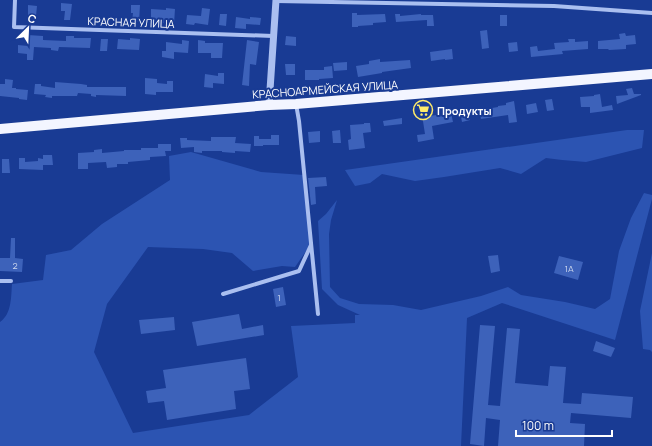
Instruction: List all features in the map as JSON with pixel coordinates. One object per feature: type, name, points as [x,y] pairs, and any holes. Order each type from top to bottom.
[{"type":"main road","name":"КРАСНОАРМЕЙСКАЯ УЛИЦА","points":[[0,129],[269,105],[652,74]]},
{"type":"street","name":"КРАСНАЯ УЛИЦА","points":[[15,0],[14,27],[273,36]]},
{"type":"street","points":[[269,105],[276,0],[554,6],[652,13]]},
{"type":"street","points":[[296,104],[299,121],[318,314]]},
{"type":"street","points":[[223,294],[299,271],[311,244]]},
{"type":"street","points":[[0,281],[11,281]]},
{"type":"shaded area","points":[[627,130],[644,130],[642,148],[586,162],[546,158],[521,174],[500,168],[415,181],[382,174],[370,183],[355,186],[345,170]]},
{"type":"shaded area","points":[[191,152],[261,172],[304,175],[311,244],[295,267],[282,266],[253,271],[232,253],[203,249],[148,247],[107,304],[94,352],[133,433],[249,415],[298,377],[291,326],[355,323],[355,315],[360,315],[338,305],[322,289],[318,221],[326,214],[337,200],[331,220],[329,234],[330,287],[340,298],[359,304],[393,305],[421,310],[481,296],[508,287],[521,295],[565,302],[595,309],[610,299],[619,251],[631,218],[644,193],[652,195],[615,340],[502,303],[467,318],[461,446],[0,446],[0,322],[4,319],[9,310],[12,284],[43,280],[46,255],[71,250],[102,224],[170,180],[169,156]]},
{"type":"shaded area","points":[[652,253],[652,352],[650,350],[643,349],[640,311]]},
{"type":"building","points":[[61,3],[72,4],[70,20],[64,20],[65,11],[61,11]]},
{"type":"building","points":[[28,5],[37,6],[36,16],[28,16]]},
{"type":"building","points":[[131,5],[140,5],[139,22],[132,22],[133,13],[131,13]]},
{"type":"building","points":[[166,8],[175,9],[174,24],[151,22],[151,9],[166,10]]},
{"type":"building","points":[[202,8],[210,9],[208,25],[195,23],[194,25],[186,24],[187,15],[201,16]]},
{"type":"building","points":[[352,13],[357,13],[357,15],[385,14],[386,22],[352,27]]},
{"type":"building","points":[[220,14],[227,14],[226,26],[219,25]]},
{"type":"building","points":[[395,14],[400,14],[400,16],[421,14],[433,15],[434,26],[427,26],[427,20],[396,22]]},
{"type":"building","points":[[500,15],[507,15],[507,26],[500,26]]},
{"type":"building","points":[[236,17],[250,19],[250,17],[261,18],[260,25],[246,24],[246,29],[235,28]]},
{"type":"building","points":[[487,30],[489,48],[482,49],[480,31]]},
{"type":"building","points":[[625,33],[626,36],[635,35],[636,44],[626,45],[626,49],[598,49],[598,41],[620,39],[619,34]]},
{"type":"building","points":[[28,35],[43,36],[43,40],[66,41],[66,36],[74,36],[74,38],[91,38],[90,48],[59,47],[58,51],[51,50],[51,48],[34,47],[33,60],[27,60],[27,54],[18,53],[18,45],[28,46]]},
{"type":"building","points":[[286,36],[296,37],[296,46],[285,45]]},
{"type":"building","points":[[130,38],[140,39],[139,50],[117,49],[118,39],[130,40]]},
{"type":"building","points":[[101,39],[108,39],[107,51],[100,51]]},
{"type":"building","points":[[568,39],[575,39],[575,42],[588,41],[588,49],[562,51],[563,54],[531,57],[530,47],[537,46],[538,51],[555,49],[554,43],[569,42]]},
{"type":"building","points":[[182,40],[189,41],[188,53],[174,52],[174,59],[162,57],[162,51],[166,51],[166,42],[182,44]]},
{"type":"building","points":[[198,40],[205,41],[205,43],[223,43],[222,58],[211,58],[211,53],[198,53]]},
{"type":"building","points":[[247,40],[259,42],[256,65],[250,64],[249,86],[242,85]]},
{"type":"building","points":[[517,42],[518,51],[509,52],[508,43]]},
{"type":"building","points":[[452,49],[453,59],[431,61],[430,52]]},
{"type":"building","points":[[380,59],[380,62],[410,60],[411,68],[358,77],[356,66],[369,64],[369,61]]},
{"type":"building","points":[[347,62],[347,70],[334,71],[333,63]]},
{"type":"building","points":[[285,64],[295,64],[295,75],[286,75]]},
{"type":"building","points":[[332,66],[333,78],[305,80],[305,70],[324,70],[324,67]]},
{"type":"building","points":[[218,73],[224,73],[224,84],[213,83],[213,88],[204,87],[205,74],[218,76]]},
{"type":"building","points":[[145,78],[157,79],[157,83],[167,84],[167,81],[173,81],[173,92],[156,92],[156,95],[145,94]]},
{"type":"building","points":[[5,79],[13,80],[12,88],[28,90],[27,100],[0,96],[0,84],[5,84]]},
{"type":"building","points":[[55,82],[81,84],[87,85],[87,87],[126,87],[126,96],[96,95],[96,97],[91,96],[91,94],[78,93],[77,96],[52,96],[52,98],[45,97],[46,95],[34,94],[35,84],[55,88]]},
{"type":"building","points":[[632,88],[634,94],[641,95],[617,104],[616,96],[628,95],[626,89]]},
{"type":"building","points":[[600,94],[602,107],[612,105],[613,110],[590,113],[590,107],[581,107],[580,97]]},
{"type":"building","points":[[552,99],[554,110],[547,111],[545,100]]},
{"type":"building","points":[[514,101],[517,122],[509,123],[508,115],[481,119],[479,108],[486,107],[486,109],[498,107]]},
{"type":"building","points":[[536,103],[538,112],[527,114],[526,105]]},
{"type":"building","points":[[427,105],[429,116],[451,113],[453,122],[432,126],[434,139],[418,142],[417,135],[425,134],[422,115],[418,115],[417,106]]},
{"type":"building","points":[[469,110],[470,120],[462,122],[460,111]]},
{"type":"building","points":[[402,118],[402,124],[384,126],[383,121]]},
{"type":"building","points":[[370,123],[371,132],[363,133],[365,148],[349,150],[348,140],[351,139],[350,125]]},
{"type":"building","points":[[340,130],[341,143],[333,143],[332,131]]},
{"type":"building","points":[[320,131],[320,142],[309,143],[308,132]]},
{"type":"building","points":[[271,135],[279,135],[279,145],[254,146],[254,136],[259,136],[259,139],[271,139]]},
{"type":"building","points":[[211,137],[236,137],[235,143],[251,144],[250,152],[235,151],[235,153],[222,151],[202,151],[202,153],[194,152],[194,147],[181,148],[180,138],[187,138],[187,140],[211,141]]},
{"type":"building","points":[[158,144],[171,144],[171,151],[165,151],[166,156],[150,157],[150,160],[128,162],[128,164],[117,164],[117,167],[107,168],[106,162],[88,163],[88,169],[78,169],[78,153],[94,152],[94,150],[102,149],[102,153],[124,150],[141,150],[141,148],[158,148]]},
{"type":"building","points":[[43,155],[52,155],[53,165],[43,165],[43,170],[19,169],[19,158],[25,158],[25,162],[38,161],[38,158],[43,159]]},
{"type":"building","points":[[2,159],[9,159],[10,173],[2,173]]},
{"type":"building","points":[[326,177],[327,186],[315,187],[316,204],[311,205],[308,178]]},
{"type":"building","points":[[11,238],[15,238],[15,258],[23,259],[22,272],[0,271],[0,258],[10,258]]},
{"type":"building","points":[[498,255],[500,271],[491,273],[488,256]]},
{"type":"building","points":[[559,256],[583,262],[578,280],[554,273]]},
{"type":"building","points":[[283,287],[286,305],[276,307],[273,289]]},
{"type":"building","points":[[239,314],[242,329],[263,325],[264,335],[197,346],[192,322]]},
{"type":"building","points":[[174,317],[175,330],[141,334],[139,320]]},
{"type":"building","points":[[480,325],[495,326],[488,405],[500,406],[507,328],[520,329],[515,383],[548,386],[550,366],[566,367],[563,403],[581,404],[582,393],[633,397],[631,418],[571,413],[570,423],[585,424],[584,446],[498,446],[500,420],[486,418],[484,446],[470,444]]},
{"type":"building","points":[[596,341],[615,348],[611,357],[593,351]]},
{"type":"building","points":[[246,358],[250,389],[234,391],[236,409],[167,420],[164,401],[148,403],[146,391],[166,388],[163,370]]},
{"type":"place","name":"Продукты","points":[[423,110]]}]
